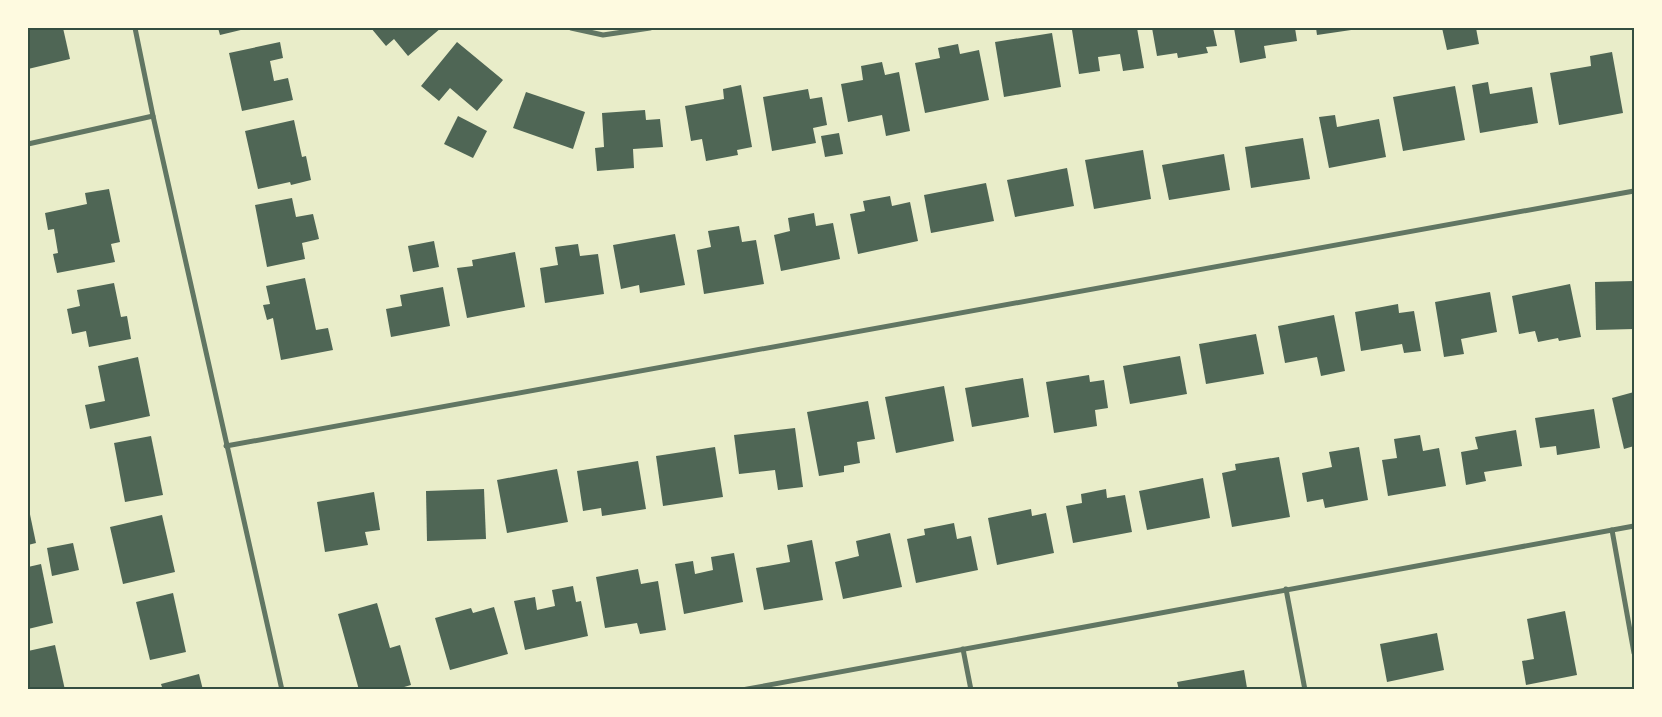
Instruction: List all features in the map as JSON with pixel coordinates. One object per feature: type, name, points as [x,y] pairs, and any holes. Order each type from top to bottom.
[{"type":"street","points":[[135,28],[226,446],[282,690]]},
{"type":"street","points":[[571,28],[603,35],[650,28]]},
{"type":"street","points":[[28,144],[153,116]]},
{"type":"street","points":[[226,446],[1634,191]]},
{"type":"street","points":[[742,690],[1634,526]]},
{"type":"street","points":[[1612,530],[1634,653]]},
{"type":"street","points":[[1286,589],[1305,690]]},
{"type":"street","points":[[963,648],[971,690]]},
{"type":"building","points":[[28,28],[63,28],[70,59],[28,69]]},
{"type":"building","points":[[218,28],[249,28],[220,35]]},
{"type":"building","points":[[371,28],[441,28],[408,56],[394,39],[386,46]]},
{"type":"building","points":[[1086,28],[1137,28],[1144,68],[1123,71],[1120,54],[1098,57],[1100,71],[1079,74],[1072,30]]},
{"type":"building","points":[[1152,28],[1213,28],[1217,46],[1206,47],[1208,53],[1178,58],[1177,53],[1157,56]]},
{"type":"building","points":[[1234,28],[1295,28],[1297,41],[1264,46],[1266,58],[1240,63]]},
{"type":"building","points":[[1316,28],[1358,28],[1358,29],[1317,35]]},
{"type":"building","points":[[1442,28],[1476,28],[1479,44],[1447,50]]},
{"type":"building","points":[[1052,33],[1061,87],[1004,97],[995,42]]},
{"type":"building","points":[[280,42],[283,58],[270,61],[274,81],[288,78],[293,100],[242,111],[229,53]]},
{"type":"building","points":[[457,42],[503,80],[477,111],[450,88],[439,101],[421,86]]},
{"type":"building","points":[[958,44],[960,54],[979,50],[989,100],[925,113],[915,63],[940,58],[938,48]]},
{"type":"building","points":[[1612,52],[1623,113],[1559,125],[1550,73],[1591,66],[1590,56]]},
{"type":"building","points":[[882,62],[885,75],[899,72],[910,131],[886,136],[882,115],[848,122],[841,84],[863,80],[861,66]]},
{"type":"building","points":[[1488,82],[1490,94],[1532,87],[1538,123],[1480,133],[1472,85]]},
{"type":"building","points":[[741,85],[752,147],[737,150],[738,155],[706,161],[702,139],[691,141],[685,106],[724,99],[723,89]]},
{"type":"building","points":[[1455,86],[1465,140],[1403,151],[1393,97]]},
{"type":"building","points":[[808,89],[810,99],[822,97],[827,125],[813,128],[816,143],[772,151],[763,97]]},
{"type":"building","points":[[526,92],[585,112],[573,149],[513,128]]},
{"type":"building","points":[[645,110],[646,120],[660,119],[663,147],[633,149],[634,168],[597,171],[595,148],[604,147],[602,113]]},
{"type":"building","points":[[1335,115],[1337,127],[1379,119],[1386,157],[1329,168],[1319,117]]},
{"type":"building","points":[[458,116],[487,131],[473,158],[444,144]]},
{"type":"building","points":[[294,120],[302,157],[306,156],[311,180],[291,185],[290,182],[258,189],[245,131]]},
{"type":"building","points":[[839,133],[843,154],[825,157],[821,136]]},
{"type":"building","points":[[1303,138],[1310,179],[1251,188],[1245,147]]},
{"type":"building","points":[[1143,150],[1151,199],[1094,209],[1085,160]]},
{"type":"building","points":[[1224,154],[1230,190],[1169,200],[1162,165]]},
{"type":"building","points":[[1067,168],[1074,206],[1015,217],[1007,180]]},
{"type":"building","points":[[986,183],[994,221],[931,233],[924,195]]},
{"type":"building","points":[[109,189],[120,242],[111,244],[115,262],[57,273],[53,254],[58,253],[54,229],[48,230],[45,213],[87,204],[85,193]]},
{"type":"building","points":[[890,196],[892,206],[910,202],[918,241],[858,254],[850,214],[865,211],[863,201]]},
{"type":"building","points":[[292,198],[296,217],[313,214],[319,239],[302,243],[305,259],[267,267],[255,205]]},
{"type":"building","points":[[814,213],[816,226],[833,223],[840,259],[781,271],[774,235],[790,231],[788,218]]},
{"type":"building","points":[[739,226],[742,242],[756,240],[764,284],[704,294],[697,250],[711,247],[708,231]]},
{"type":"building","points":[[675,234],[685,285],[640,293],[639,285],[621,289],[613,245]]},
{"type":"building","points":[[434,241],[439,267],[413,272],[408,246]]},
{"type":"building","points":[[578,244],[580,256],[598,254],[604,294],[545,303],[540,268],[558,265],[555,247]]},
{"type":"building","points":[[515,252],[525,307],[467,318],[457,268],[473,266],[472,260]]},
{"type":"building","points":[[305,278],[316,330],[328,328],[333,350],[281,360],[273,318],[267,320],[263,305],[270,304],[266,286]]},
{"type":"building","points":[[1634,281],[1634,329],[1596,330],[1595,282]]},
{"type":"building","points":[[114,283],[121,317],[127,316],[131,339],[89,347],[86,331],[72,334],[67,309],[80,306],[77,290]]},
{"type":"building","points":[[1570,284],[1581,337],[1559,341],[1558,338],[1538,342],[1535,331],[1519,334],[1512,296]]},
{"type":"building","points":[[443,287],[450,326],[391,337],[386,309],[402,306],[400,295]]},
{"type":"building","points":[[1490,292],[1497,332],[1461,339],[1464,354],[1444,357],[1435,302]]},
{"type":"building","points":[[1398,304],[1399,313],[1414,311],[1421,351],[1404,353],[1402,344],[1361,351],[1355,312]]},
{"type":"building","points":[[1334,315],[1345,371],[1321,376],[1317,357],[1285,363],[1278,326]]},
{"type":"building","points":[[1256,334],[1264,374],[1206,384],[1199,344]]},
{"type":"building","points":[[1180,356],[1187,394],[1130,404],[1123,366]]},
{"type":"building","points":[[138,357],[150,416],[90,429],[85,405],[105,401],[98,366]]},
{"type":"building","points":[[1089,375],[1090,382],[1104,380],[1108,408],[1095,410],[1097,426],[1054,433],[1046,382]]},
{"type":"building","points":[[1023,378],[1029,417],[972,427],[965,388]]},
{"type":"building","points":[[944,386],[954,441],[896,453],[885,397]]},
{"type":"building","points":[[1634,392],[1634,446],[1624,449],[1612,398]]},
{"type":"building","points":[[868,401],[875,439],[857,442],[860,463],[844,466],[844,472],[819,476],[807,412]]},
{"type":"building","points":[[1594,409],[1600,448],[1557,455],[1556,446],[1540,448],[1535,418]]},
{"type":"building","points":[[795,428],[803,487],[778,490],[775,470],[739,474],[734,435]]},
{"type":"building","points":[[1516,430],[1522,466],[1484,472],[1486,481],[1466,485],[1461,452],[1478,449],[1475,437]]},
{"type":"building","points":[[1420,435],[1423,451],[1439,448],[1446,486],[1388,496],[1382,460],[1397,458],[1394,439]]},
{"type":"building","points":[[151,436],[163,495],[125,502],[114,443]]},
{"type":"building","points":[[715,447],[723,497],[663,506],[656,456]]},
{"type":"building","points":[[1359,447],[1368,500],[1325,508],[1323,499],[1307,502],[1302,473],[1332,467],[1329,452]]},
{"type":"building","points":[[1279,457],[1290,517],[1232,527],[1222,473],[1236,470],[1235,464]]},
{"type":"building","points":[[638,461],[646,509],[602,516],[601,508],[583,511],[577,471]]},
{"type":"building","points":[[557,469],[568,522],[507,533],[497,480]]},
{"type":"building","points":[[1203,478],[1210,518],[1147,530],[1139,491]]},
{"type":"building","points":[[484,489],[486,539],[427,541],[426,491]]},
{"type":"building","points":[[1106,489],[1107,498],[1125,495],[1132,532],[1073,543],[1066,506],[1082,503],[1081,494]]},
{"type":"building","points":[[374,492],[380,530],[365,532],[368,545],[325,552],[317,502]]},
{"type":"building","points":[[28,505],[36,543],[28,545]]},
{"type":"building","points":[[1031,509],[1032,516],[1046,513],[1054,553],[997,565],[988,518]]},
{"type":"building","points":[[162,515],[175,572],[123,584],[110,527]]},
{"type":"building","points":[[954,523],[957,539],[971,536],[978,570],[916,583],[907,539],[925,535],[924,529]]},
{"type":"building","points":[[890,533],[902,587],[843,599],[835,562],[859,556],[856,541]]},
{"type":"building","points":[[812,540],[823,600],[764,610],[756,568],[790,562],[787,545]]},
{"type":"building","points":[[73,543],[79,570],[52,576],[47,548]]},
{"type":"building","points":[[734,553],[743,602],[684,614],[675,564],[693,561],[695,574],[713,570],[711,557]]},
{"type":"building","points":[[41,564],[53,623],[28,629],[28,567]]},
{"type":"building","points":[[638,569],[641,584],[658,581],[666,630],[640,634],[637,623],[605,628],[596,577]]},
{"type":"building","points":[[573,586],[576,602],[581,601],[588,636],[525,650],[514,601],[535,597],[537,610],[555,606],[552,590]]},
{"type":"building","points":[[173,593],[186,652],[150,660],[136,602]]},
{"type":"building","points":[[377,603],[390,648],[400,645],[411,685],[394,690],[359,690],[338,614]]},
{"type":"building","points":[[494,607],[508,654],[450,670],[435,618],[471,608],[473,613]]},
{"type":"building","points":[[1565,611],[1577,675],[1526,685],[1522,661],[1534,659],[1527,619]]},
{"type":"building","points":[[1437,633],[1444,670],[1387,682],[1380,644]]},
{"type":"building","points":[[55,645],[65,690],[28,690],[28,651]]},
{"type":"building","points":[[1244,670],[1247,688],[1179,690],[1177,682]]},
{"type":"building","points":[[199,674],[203,690],[163,690],[161,684]]}]
